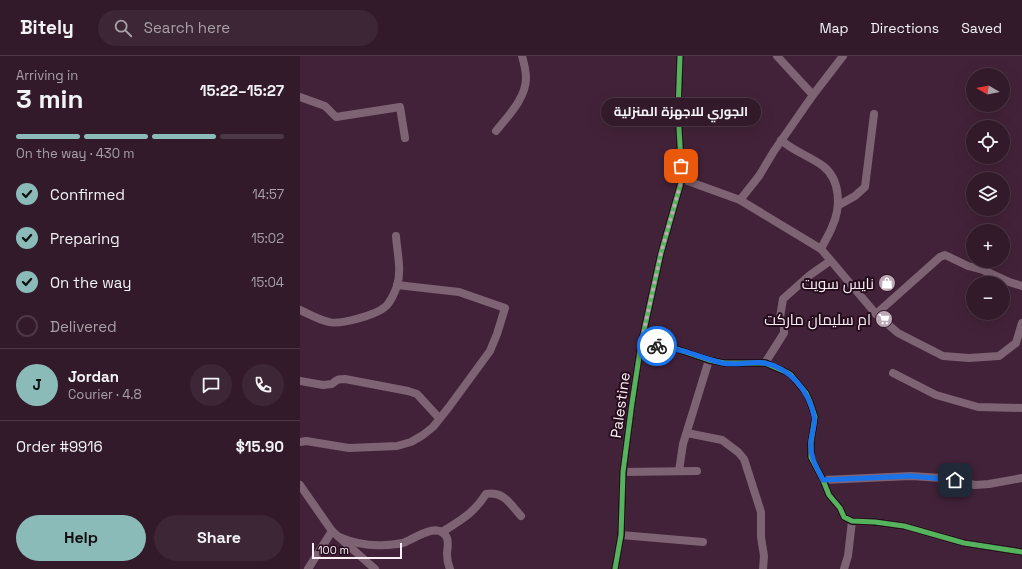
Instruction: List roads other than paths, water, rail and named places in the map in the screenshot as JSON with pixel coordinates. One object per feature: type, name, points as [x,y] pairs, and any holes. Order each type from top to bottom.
[{"type":"street","points":[[496,132],[520,99],[524,88],[526,78],[522,56]]},
{"type":"street","name":"Palestine","points":[[615,569],[621,535],[623,472],[641,344],[661,253],[682,179],[678,111],[680,56]]},
{"type":"street","points":[[777,56],[813,95]]},
{"type":"street","points":[[740,200],[759,176],[781,140],[813,95],[843,56]]},
{"type":"street","points":[[300,97],[325,106],[336,117],[400,107],[405,138]]},
{"type":"street","points":[[839,205],[855,196],[865,188],[874,114]]},
{"type":"street","points":[[781,140],[786,145],[823,166],[834,178],[839,205],[832,228],[821,249]]},
{"type":"street","points":[[682,179],[740,200],[821,249],[876,314],[898,333],[943,356],[969,358],[999,356],[1016,343],[1022,323]]},
{"type":"street","points":[[300,310],[330,323],[352,320],[380,311],[386,306],[397,285],[398,264],[396,236]]},
{"type":"street","points":[[876,314],[940,257],[945,255],[968,266],[984,270],[1009,282],[1022,286]]},
{"type":"street","points":[[765,363],[784,333],[784,325],[780,317],[782,299],[810,275],[830,261]]},
{"type":"street","points":[[300,442],[306,441],[349,448],[397,446],[411,442],[433,427],[490,351],[505,308],[458,292],[397,285]]},
{"type":"street","points":[[641,344],[677,349],[709,360],[734,364],[765,363],[791,375],[806,393],[815,417],[811,442],[811,457],[829,494],[840,508],[844,517],[852,521],[875,522],[904,526],[964,543],[1022,552]]},
{"type":"street","points":[[679,471],[684,444],[709,360]]},
{"type":"street","points":[[893,373],[936,394],[978,407],[1022,408]]},
{"type":"street","points":[[300,381],[332,384],[336,380],[345,379],[408,391],[417,394],[439,418]]},
{"type":"street","points":[[687,433],[722,440],[738,452],[744,459],[761,512],[761,537],[764,556],[763,569]]},
{"type":"street","points":[[623,472],[697,471]]},
{"type":"street","points":[[823,480],[911,476],[942,478],[975,485],[1022,478]]},
{"type":"street","points":[[300,485],[336,534],[375,569]]},
{"type":"street","points":[[336,534],[354,542],[375,545],[384,546],[403,543],[421,533],[434,531],[442,532],[470,514],[480,504],[486,494],[494,493],[506,498],[521,516]]},
{"type":"street","points":[[844,569],[849,550],[852,521]]},
{"type":"street","points":[[442,532],[447,538],[447,553],[450,569]]},
{"type":"street","points":[[308,569],[336,534]]},
{"type":"street","points":[[621,535],[703,542]]},
{"type":"place","name":"الجوري للاجهزة المنزلية","points":[[681,166]]},
{"type":"place","name":"نايس سويت","points":[[887,283]]},
{"type":"place","name":"ام سليمان ماركت","points":[[884,319]]}]
